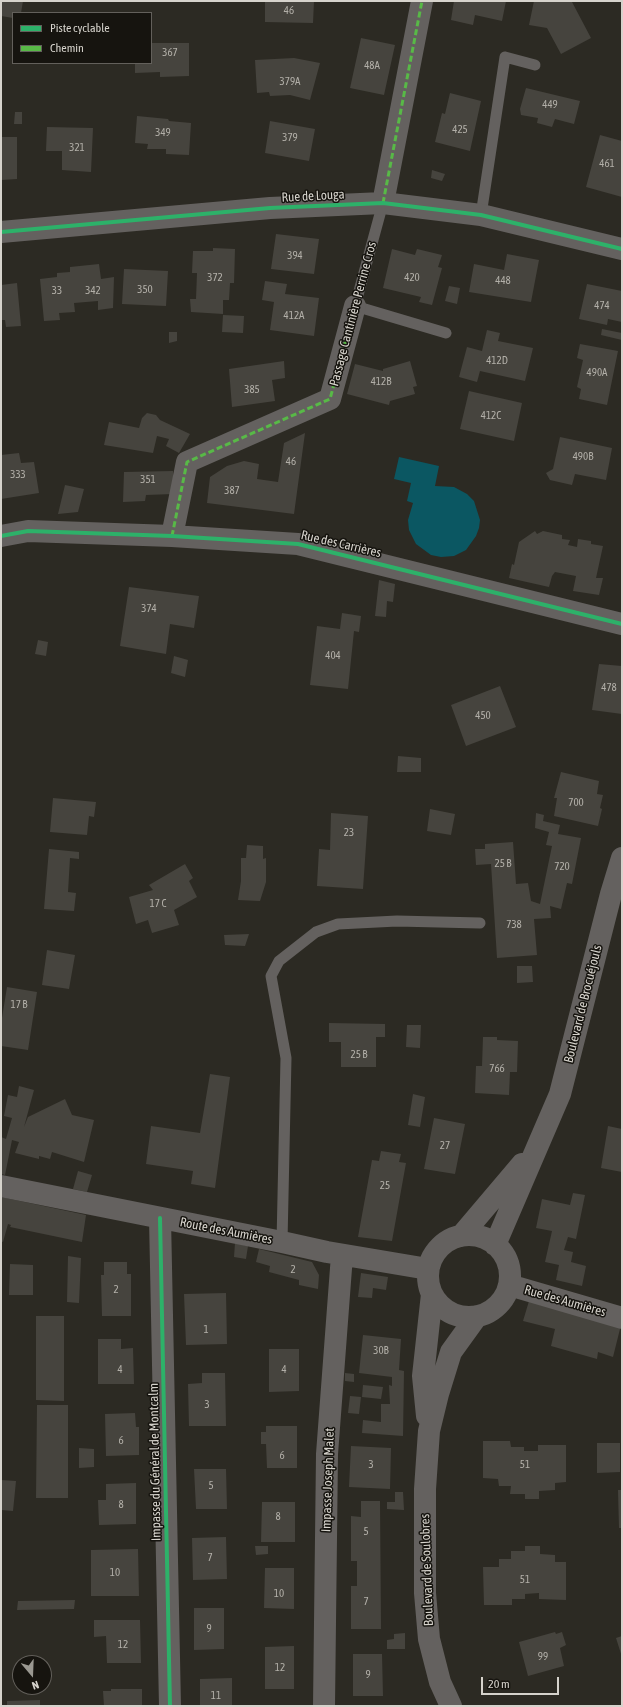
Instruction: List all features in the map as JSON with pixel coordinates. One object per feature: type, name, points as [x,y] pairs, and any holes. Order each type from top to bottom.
[{"type":"street","name":"Passage Cantinière Perrine Cros","points":[[383,203],[422,1]]},
{"type":"street","name":"Rue de Louga","points":[[1,232],[270,208],[383,203],[481,215],[622,249]]},
{"type":"street","name":"Passage Cantinière Perrine Cros","points":[[172,536],[187,462],[330,399],[355,306]]},
{"type":"street","name":"Rue des Carrières","points":[[1,536],[28,531],[172,536],[298,544],[622,624]]},
{"type":"street","name":"Boulevard de Brocuéjouls","points":[[495,1245],[560,1094],[609,902],[622,858]]},
{"type":"street","name":"Boulevard de Brocuéjouls","points":[[461,1236],[536,1147]]},
{"type":"street","name":"Route des Aumières","points":[[1,1186],[342,1255],[428,1269]]},
{"type":"street","name":"Impasse du Général de Montcalm","points":[[160,1218],[170,1706]]},
{"type":"street","points":[[461,1236],[485,1238],[495,1245],[503,1253],[507,1263],[509,1285],[505,1296],[498,1305],[488,1312],[477,1316],[464,1317],[451,1313],[439,1305],[432,1294],[428,1282],[428,1269],[432,1258],[439,1247],[449,1240],[461,1236]]},
{"type":"street","name":"Impasse Joseph Malet","points":[[324,1706],[327,1454],[342,1255]]},
{"type":"street","name":"Rue des Aumières","points":[[509,1285],[622,1318]]},
{"type":"street","name":"Boulevard de Soulobres","points":[[429,1431],[423,1376],[432,1294]]},
{"type":"street","name":"Boulevard de Soulobres","points":[[451,1706],[440,1682],[429,1639],[426,1593],[425,1489],[429,1431],[438,1394],[451,1352],[477,1316]]},
{"type":"lane","points":[[481,215],[505,57],[535,65]]},
{"type":"lane","name":"Passage Cantinière Perrine Cros","points":[[355,306],[383,203]]},
{"type":"lane","points":[[355,306],[446,333]]},
{"type":"lane","points":[[282,1242],[286,1058],[271,976],[279,961],[316,932],[338,924],[397,922],[480,923]]},
{"type":"water","points":[[399,457],[439,466],[435,486],[454,487],[467,494],[474,501],[480,520],[479,528],[476,536],[466,550],[454,556],[441,557],[431,555],[416,544],[409,530],[408,520],[413,503],[407,501],[411,483],[394,479]]},
{"type":"building","points":[[1,1],[23,1],[21,12],[12,12],[12,18],[1,16]]},
{"type":"building","points":[[265,1],[314,1],[313,23],[265,22]]},
{"type":"building","points":[[454,1],[506,1],[502,21],[475,15],[473,25],[451,20]]},
{"type":"building","points":[[534,1],[572,2],[591,38],[561,54],[547,28],[529,25]]},
{"type":"building","points":[[361,38],[395,45],[384,95],[350,88]]},
{"type":"building","points":[[152,43],[189,43],[189,76],[160,77],[160,72],[135,73],[135,64],[152,64]]},
{"type":"building","points":[[294,58],[320,63],[310,100],[290,95],[270,96],[269,92],[257,93],[255,60]]},
{"type":"building","points":[[526,88],[580,101],[574,124],[555,119],[552,127],[537,123],[538,118],[521,115],[520,109]]},
{"type":"building","points":[[450,93],[481,101],[470,151],[435,142],[442,113],[445,114]]},
{"type":"building","points":[[15,112],[22,112],[22,124],[14,124]]},
{"type":"building","points":[[137,116],[191,123],[189,155],[166,154],[166,149],[147,149],[148,144],[135,143]]},
{"type":"building","points":[[270,121],[315,129],[309,161],[265,153]]},
{"type":"building","points":[[47,127],[93,128],[91,172],[62,170],[62,151],[46,151]]},
{"type":"building","points":[[600,135],[622,141],[622,197],[586,187]]},
{"type":"building","points":[[1,137],[17,137],[17,179],[1,180]]},
{"type":"building","points":[[432,170],[445,174],[442,181],[431,178]]},
{"type":"building","points":[[276,234],[319,239],[314,274],[271,269]]},
{"type":"building","points":[[213,248],[235,249],[234,283],[230,283],[229,300],[223,300],[223,314],[191,312],[190,299],[196,299],[197,273],[192,273],[193,251],[213,251]]},
{"type":"building","points":[[392,249],[415,255],[417,249],[442,255],[438,267],[442,268],[432,305],[419,302],[421,297],[383,288]]},
{"type":"building","points":[[507,254],[539,260],[531,302],[469,292],[474,264],[504,270]]},
{"type":"building","points":[[99,264],[101,279],[114,277],[113,308],[98,310],[98,301],[74,303],[75,312],[59,313],[60,320],[44,321],[40,279],[57,277],[57,273],[70,272],[70,267]]},
{"type":"building","points":[[124,269],[168,271],[166,306],[122,304]]},
{"type":"building","points":[[265,281],[287,284],[285,294],[319,298],[314,336],[270,330],[274,302],[262,300]]},
{"type":"building","points":[[17,283],[21,326],[6,327],[5,320],[1,320],[1,285]]},
{"type":"building","points":[[587,284],[622,291],[622,322],[608,319],[607,325],[579,319]]},
{"type":"building","points":[[449,286],[460,288],[457,304],[445,301]]},
{"type":"building","points":[[223,315],[244,316],[243,333],[222,332]]},
{"type":"building","points":[[602,329],[622,333],[622,340],[601,335]]},
{"type":"building","points":[[487,330],[500,333],[498,341],[533,348],[525,381],[480,371],[477,382],[459,377],[467,347],[482,351]]},
{"type":"building","points":[[169,332],[177,332],[177,341],[169,343]]},
{"type":"building","points":[[580,344],[618,351],[607,405],[579,399],[581,389],[577,387],[583,360],[577,358]]},
{"type":"building","points":[[284,361],[285,378],[272,380],[275,401],[232,407],[229,369]]},
{"type":"building","points":[[410,361],[417,386],[413,387],[415,394],[390,401],[389,405],[347,394],[355,364],[383,371],[383,369]]},
{"type":"building","points":[[469,391],[522,403],[514,441],[460,429]]},
{"type":"building","points":[[147,413],[156,415],[160,420],[190,434],[179,453],[166,446],[169,439],[157,436],[153,453],[104,445],[109,422],[139,428],[142,418]]},
{"type":"building","points":[[305,433],[294,514],[207,503],[210,477],[227,466],[244,461],[259,464],[257,479],[278,482],[284,443]]},
{"type":"building","points":[[560,437],[612,448],[606,480],[575,474],[572,485],[550,480],[546,473],[553,469]]},
{"type":"building","points":[[19,453],[21,463],[34,462],[39,493],[1,499],[1,455]]},
{"type":"building","points":[[173,471],[173,494],[146,495],[145,501],[123,502],[124,472]]},
{"type":"building","points":[[65,485],[84,489],[78,512],[58,514]]},
{"type":"building","points":[[535,531],[537,534],[543,531],[562,535],[562,539],[570,540],[568,545],[577,547],[578,539],[591,541],[591,544],[603,546],[596,578],[603,578],[599,595],[573,591],[576,576],[555,572],[552,576],[549,587],[509,578],[512,564],[514,565],[519,542]]},
{"type":"building","points":[[379,580],[395,584],[393,602],[387,601],[386,617],[375,616]]},
{"type":"building","points":[[129,587],[199,596],[194,628],[170,624],[166,654],[120,646]]},
{"type":"building","points":[[342,613],[361,616],[359,632],[354,631],[348,689],[310,685],[317,626],[340,629]]},
{"type":"building","points":[[38,640],[48,642],[46,656],[35,654]]},
{"type":"building","points":[[174,656],[188,660],[185,677],[171,673]]},
{"type":"building","points":[[599,664],[622,666],[622,714],[592,710]]},
{"type":"building","points":[[500,686],[516,727],[466,746],[451,705]]},
{"type":"building","points":[[398,756],[421,758],[421,772],[397,772]]},
{"type":"building","points":[[561,772],[599,781],[597,794],[603,795],[600,808],[602,809],[598,826],[554,816],[557,798],[554,798]]},
{"type":"building","points":[[53,798],[96,802],[94,817],[89,816],[87,835],[50,832]]},
{"type":"building","points":[[430,809],[455,814],[451,835],[427,831]]},
{"type":"building","points":[[331,813],[368,816],[363,889],[317,886],[319,849],[330,850]]},
{"type":"building","points":[[536,813],[544,815],[543,821],[560,825],[558,834],[581,838],[572,884],[567,883],[561,909],[550,906],[551,918],[534,919],[537,955],[497,958],[491,864],[476,865],[475,849],[485,849],[485,844],[513,842],[516,884],[528,883],[531,901],[540,904],[552,846],[546,845],[549,832],[535,828]]},
{"type":"building","points":[[247,845],[263,846],[263,859],[266,858],[266,882],[260,901],[238,900],[241,881],[241,858],[246,858]]},
{"type":"building","points":[[49,849],[79,852],[79,859],[70,858],[68,892],[76,893],[74,911],[44,909]]},
{"type":"building","points":[[185,864],[193,878],[189,881],[197,897],[174,910],[179,925],[152,933],[148,920],[136,924],[129,897],[153,890],[149,885]]},
{"type":"building","points":[[249,934],[245,946],[225,945],[224,935]]},
{"type":"building","points":[[47,950],[75,955],[69,989],[42,985]]},
{"type":"building","points":[[517,966],[532,966],[533,982],[517,983]]},
{"type":"building","points":[[7,987],[37,992],[28,1050],[1,1046],[1,1024]]},
{"type":"building","points":[[329,1023],[385,1024],[385,1037],[376,1037],[376,1067],[341,1067],[341,1042],[329,1042]]},
{"type":"building","points":[[407,1025],[421,1025],[420,1048],[406,1047]]},
{"type":"building","points":[[483,1037],[497,1037],[497,1040],[518,1041],[517,1072],[510,1072],[509,1095],[475,1093],[476,1066],[482,1066]]},
{"type":"building","points":[[210,1074],[230,1077],[215,1188],[191,1184],[193,1171],[146,1164],[151,1126],[200,1133]]},
{"type":"building","points":[[19,1086],[34,1090],[24,1127],[28,1117],[65,1099],[72,1115],[94,1120],[84,1162],[52,1152],[50,1159],[39,1156],[39,1159],[15,1153],[19,1142],[12,1140],[5,1175],[1,1174],[1,1137],[6,1139],[12,1118],[4,1116],[8,1095],[17,1097]]},
{"type":"building","points":[[413,1094],[425,1097],[420,1127],[408,1125]]},
{"type":"building","points":[[434,1118],[465,1124],[455,1174],[424,1169]]},
{"type":"building","points":[[608,1126],[622,1129],[622,1172],[601,1168]]},
{"type":"building","points":[[381,1151],[401,1154],[399,1162],[406,1163],[392,1241],[358,1237],[372,1160],[379,1161]]},
{"type":"building","points":[[78,1171],[92,1175],[87,1192],[73,1189]]},
{"type":"building","points":[[573,1193],[585,1195],[576,1239],[568,1237],[564,1250],[573,1252],[571,1262],[586,1266],[582,1286],[556,1280],[559,1265],[545,1262],[552,1231],[536,1228],[542,1199],[570,1205]]},
{"type":"building","points":[[1,1197],[86,1215],[82,1242],[10,1227],[11,1225],[8,1224],[3,1242],[1,1241]]},
{"type":"building","points":[[235,1243],[248,1246],[246,1259],[234,1257]]},
{"type":"building","points":[[259,1249],[312,1262],[319,1275],[318,1289],[299,1285],[299,1280],[269,1272],[270,1266],[256,1262]]},
{"type":"building","points":[[68,1256],[81,1258],[79,1303],[67,1302]]},
{"type":"building","points":[[104,1262],[127,1262],[127,1274],[131,1274],[131,1316],[102,1316],[101,1275],[104,1275]]},
{"type":"building","points":[[10,1264],[33,1265],[33,1295],[9,1295]]},
{"type":"building","points":[[361,1273],[388,1277],[386,1290],[373,1288],[372,1298],[358,1297]]},
{"type":"building","points":[[226,1293],[227,1344],[186,1345],[184,1294]]},
{"type":"building","points":[[529,1301],[621,1325],[613,1357],[598,1352],[597,1359],[551,1346],[555,1329],[523,1321]]},
{"type":"building","points":[[36,1316],[64,1316],[64,1401],[36,1400]]},
{"type":"building","points":[[363,1335],[401,1339],[399,1370],[404,1371],[403,1436],[362,1433],[363,1420],[381,1422],[381,1404],[390,1404],[389,1385],[392,1386],[392,1377],[359,1373]]},
{"type":"building","points":[[98,1339],[121,1339],[121,1349],[133,1348],[134,1384],[98,1384]]},
{"type":"building","points":[[269,1349],[299,1349],[299,1391],[269,1392]]},
{"type":"building","points":[[202,1373],[225,1373],[226,1426],[189,1426],[188,1384],[202,1383]]},
{"type":"building","points":[[345,1373],[354,1374],[354,1382],[345,1381]]},
{"type":"building","points":[[363,1385],[383,1387],[381,1399],[362,1397]]},
{"type":"building","points":[[350,1396],[361,1397],[359,1414],[348,1413]]},
{"type":"building","points":[[37,1405],[68,1405],[68,1498],[36,1498]]},
{"type":"building","points":[[135,1413],[136,1427],[139,1427],[139,1455],[106,1456],[105,1414]]},
{"type":"building","points":[[266,1426],[297,1426],[297,1468],[267,1468],[266,1444],[261,1444],[261,1432],[266,1432]]},
{"type":"building","points":[[483,1441],[510,1441],[511,1447],[524,1447],[524,1451],[538,1451],[538,1445],[566,1445],[566,1482],[555,1483],[555,1490],[539,1491],[539,1499],[525,1499],[525,1494],[510,1494],[511,1486],[499,1486],[498,1479],[483,1478]]},
{"type":"building","points":[[597,1443],[620,1443],[620,1472],[597,1473]]},
{"type":"building","points":[[351,1446],[391,1448],[390,1489],[349,1487]]},
{"type":"building","points":[[79,1448],[94,1449],[94,1467],[79,1468]]},
{"type":"building","points":[[194,1469],[226,1469],[227,1509],[196,1509]]},
{"type":"building","points":[[1,1480],[16,1481],[13,1511],[1,1510]]},
{"type":"building","points":[[136,1483],[136,1524],[99,1525],[98,1500],[106,1500],[106,1484]]},
{"type":"building","points":[[618,1490],[622,1490],[622,1528],[619,1528]]},
{"type":"building","points":[[395,1492],[403,1492],[404,1510],[387,1509],[387,1502],[395,1502]]},
{"type":"building","points":[[361,1501],[380,1501],[381,1629],[351,1629],[351,1586],[357,1586],[357,1561],[351,1561],[351,1516],[361,1517]]},
{"type":"building","points":[[262,1502],[295,1502],[295,1542],[261,1542]]},
{"type":"building","points":[[226,1537],[227,1579],[193,1580],[192,1538]]},
{"type":"building","points":[[255,1546],[268,1546],[268,1554],[256,1555]]},
{"type":"building","points":[[525,1546],[540,1546],[540,1554],[555,1555],[555,1562],[566,1562],[566,1600],[539,1599],[539,1593],[525,1594],[525,1599],[512,1599],[512,1605],[484,1605],[483,1567],[499,1567],[499,1559],[511,1559],[511,1551],[525,1551]]},
{"type":"building","points":[[138,1549],[139,1596],[91,1596],[91,1550]]},
{"type":"building","points":[[265,1568],[294,1568],[294,1609],[264,1608]]},
{"type":"building","points":[[75,1600],[74,1609],[17,1610],[18,1601]]},
{"type":"building","points":[[194,1608],[224,1608],[224,1649],[194,1650]]},
{"type":"building","points":[[94,1620],[140,1620],[141,1663],[107,1663],[106,1636],[94,1637]]},
{"type":"building","points":[[555,1632],[556,1634],[562,1632],[566,1645],[560,1648],[564,1666],[528,1676],[519,1642]]},
{"type":"building","points":[[405,1633],[405,1649],[387,1649],[387,1640],[394,1639],[394,1634]]},
{"type":"building","points":[[622,1636],[622,1657],[616,1638]]},
{"type":"building","points":[[294,1646],[294,1689],[265,1689],[265,1647]]},
{"type":"building","points":[[353,1654],[382,1654],[383,1696],[353,1696]]},
{"type":"building","points":[[232,1678],[232,1706],[200,1706],[200,1679]]},
{"type":"building","points":[[111,1689],[142,1689],[142,1706],[104,1706],[103,1691],[111,1691]]},
{"type":"building","points":[[40,1700],[40,1706],[7,1706],[7,1701]]},
{"type":"marked path","points":[[383,203],[422,1]]},
{"type":"marked path","points":[[172,536],[187,462],[330,399],[355,306]]},
{"type":"cycle path","points":[[1,232],[270,208],[383,203],[481,215],[622,249]]},
{"type":"cycle path","points":[[1,536],[28,531],[172,536],[298,544],[622,624]]},
{"type":"cycle path","points":[[160,1218],[170,1706]]}]
